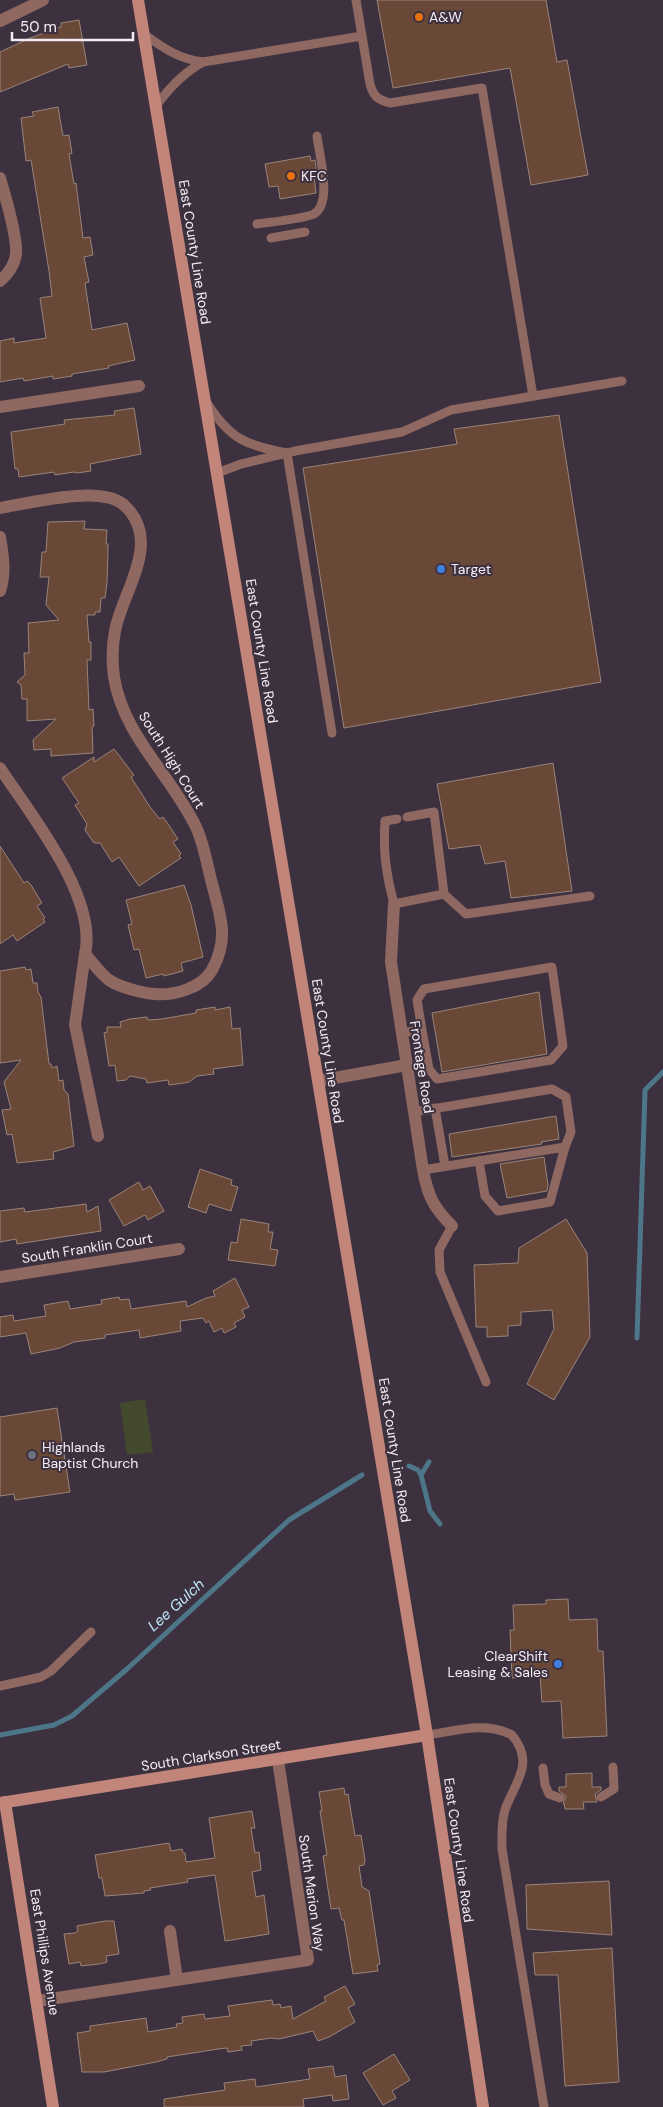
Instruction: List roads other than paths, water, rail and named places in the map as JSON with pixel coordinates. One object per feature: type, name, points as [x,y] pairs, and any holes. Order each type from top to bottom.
[{"type":"main road","name":"East County Line Road","points":[[138,0],[427,1735],[483,2107]]},
{"type":"main road","name":"South Clarkson Street","points":[[3,1803],[427,1735]]},
{"type":"main road","name":"East Phillips Avenue","points":[[3,1803],[53,2107]]},
{"type":"street","points":[[0,21],[43,0]]},
{"type":"street","points":[[0,178],[16,244],[16,256],[4,277]]},
{"type":"street","points":[[0,408],[139,386]]},
{"type":"street","name":"South High Court","points":[[0,508],[86,495],[109,497],[125,505],[135,518],[140,534],[140,556],[115,630],[112,661],[115,683],[131,727],[162,770],[196,829],[218,908],[223,934],[216,961],[208,977],[189,989],[163,995],[142,993],[110,981],[85,954]]},
{"type":"street","points":[[0,537],[4,562],[3,582],[0,591]]},
{"type":"street","points":[[0,768],[59,857],[78,898],[86,930],[85,954],[75,1025],[98,1136]]},
{"type":"street","name":"Frontage Road","points":[[394,904],[391,962],[423,1170],[431,1200],[452,1226]]},
{"type":"street","points":[[318,1081],[407,1065]]},
{"type":"street","name":"South Franklin Court","points":[[0,1277],[179,1249]]},
{"type":"street","name":"South Marion Way","points":[[37,2001],[308,1960],[278,1760]]},
{"type":"street","points":[[170,1931],[177,1980]]},
{"type":"lane","points":[[356,0],[370,84],[372,92],[379,100],[390,103],[482,88],[533,396]]},
{"type":"lane","points":[[144,34],[178,56],[190,61],[203,62],[362,36]]},
{"type":"lane","points":[[156,106],[175,82],[192,68],[203,62]]},
{"type":"lane","points":[[257,224],[314,214],[319,208],[323,201],[324,192],[316,136]]},
{"type":"lane","points":[[271,238],[305,232]]},
{"type":"lane","points":[[217,473],[241,464],[338,442],[402,432],[451,410],[622,381]]},
{"type":"lane","points":[[204,398],[219,421],[239,438],[251,445],[287,454]]},
{"type":"lane","points":[[287,454],[332,733]]},
{"type":"lane","points":[[406,817],[434,812],[444,894],[466,914],[590,896]]},
{"type":"lane","points":[[397,819],[385,821],[383,854],[386,875],[394,904],[444,894]]},
{"type":"lane","points":[[552,967],[563,1046],[551,1060],[437,1079],[429,1069],[422,1030],[417,1000],[424,989],[552,967]]},
{"type":"lane","points":[[401,1033],[422,1030]]},
{"type":"lane","points":[[414,1112],[552,1090],[566,1097],[571,1132],[550,1202],[498,1211],[485,1196],[478,1161]]},
{"type":"lane","points":[[435,1108],[446,1166]]},
{"type":"lane","points":[[423,1170],[566,1147]]},
{"type":"lane","points":[[452,1226],[439,1250],[440,1272],[486,1382]]},
{"type":"lane","points":[[0,1686],[41,1677],[51,1671],[91,1632]]},
{"type":"lane","points":[[427,1735],[471,1728],[493,1727],[512,1734],[520,1750],[523,1769],[505,1810],[502,1825],[502,1849],[544,2107]]},
{"type":"lane","points":[[601,1797],[614,1789],[613,1766]]},
{"type":"lane","points":[[544,1768],[545,1785],[549,1794],[560,1798]]},
{"type":"waterway","points":[[637,1338],[645,1090],[663,1072]]},
{"type":"waterway","name":"Lee Gulch","points":[[421,1475],[429,1462]]},
{"type":"waterway","name":"Lee Gulch","points":[[409,1466],[418,1470],[421,1475],[430,1511],[440,1524]]},
{"type":"waterway","name":"Lee Gulch","points":[[0,1735],[54,1725],[72,1716],[127,1669],[289,1520],[362,1475]]},
{"type":"place","name":"A&W","points":[[419,17]]},
{"type":"place","name":"KFC","points":[[291,176]]},
{"type":"place","name":"Target","points":[[441,569]]},
{"type":"place","name":"Highlands Baptist Church","points":[[32,1455]]},
{"type":"place","name":"ClearShift Leasing & Sales","points":[[558,1664]]}]
